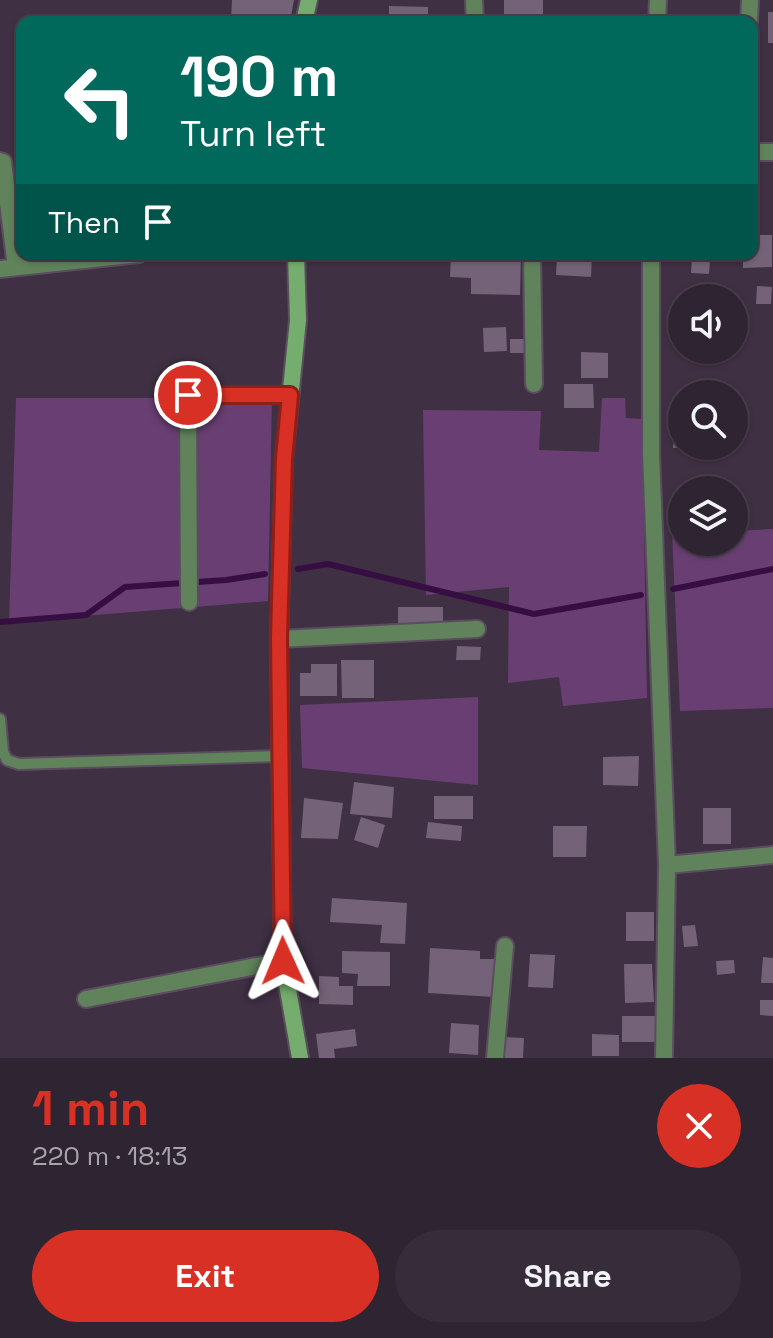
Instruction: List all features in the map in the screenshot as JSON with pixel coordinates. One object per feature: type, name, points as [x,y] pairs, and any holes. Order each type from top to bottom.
[{"type":"main road","points":[[296,260],[298,320],[284,459],[279,639],[283,961],[300,1058]]},
{"type":"street","points":[[0,161],[3,162],[8,268],[83,260]]},
{"type":"street","points":[[532,260],[534,384]]},
{"type":"street","points":[[651,260],[651,454],[667,865],[664,1058]]},
{"type":"street","points":[[189,589],[188,395],[290,395]]},
{"type":"street","points":[[279,639],[477,629]]},
{"type":"street","points":[[667,865],[773,855]]},
{"type":"street","points":[[495,1058],[505,946]]},
{"type":"street","points":[[86,999],[283,961]]},
{"type":"lane","points":[[0,719],[3,752],[7,760],[19,764],[282,756]]},
{"type":"shaded area","points":[[16,398],[272,398],[268,601],[9,622]]},
{"type":"shaded area","points":[[602,398],[625,398],[626,418],[642,419],[647,698],[563,706],[559,677],[508,683],[509,587],[426,595],[423,410],[541,411],[539,450],[599,452]]},
{"type":"shaded area","points":[[773,529],[773,708],[680,711],[673,556],[748,556],[748,530]]},
{"type":"shaded area","points":[[478,697],[478,785],[302,768],[300,705]]},
{"type":"building","points":[[232,0],[294,0],[291,16],[231,16]]},
{"type":"building","points":[[504,0],[543,0],[543,16],[504,16]]},
{"type":"building","points":[[389,6],[428,7],[428,16],[389,16]]},
{"type":"building","points":[[768,12],[773,12],[773,43],[768,43]]},
{"type":"building","points":[[758,235],[772,235],[772,267],[743,268],[743,260],[758,260]]},
{"type":"building","points":[[451,260],[521,260],[520,295],[471,294],[471,278],[450,277]]},
{"type":"building","points":[[557,260],[592,260],[591,277],[556,275]]},
{"type":"building","points":[[692,260],[710,260],[709,274],[691,273]]},
{"type":"building","points":[[757,286],[772,287],[771,304],[756,304]]},
{"type":"building","points":[[506,327],[507,351],[484,352],[483,328]]},
{"type":"building","points":[[510,339],[525,339],[525,353],[510,353]]},
{"type":"building","points":[[581,352],[608,353],[608,378],[581,378]]},
{"type":"building","points":[[564,384],[593,384],[594,408],[564,408]]},
{"type":"building","points":[[398,607],[443,607],[443,628],[398,628]]},
{"type":"building","points":[[457,646],[481,647],[480,660],[456,660]]},
{"type":"building","points":[[341,660],[374,660],[374,698],[342,698]]},
{"type":"building","points":[[311,664],[337,664],[337,696],[300,696],[300,673],[311,673]]},
{"type":"building","points":[[639,756],[638,786],[603,785],[603,757]]},
{"type":"building","points":[[354,782],[394,787],[392,818],[350,814]]},
{"type":"building","points":[[434,796],[473,796],[473,819],[434,819]]},
{"type":"building","points":[[304,798],[343,803],[338,839],[301,838]]},
{"type":"building","points":[[703,808],[731,808],[731,844],[703,844]]},
{"type":"building","points":[[361,817],[385,825],[378,848],[354,840]]},
{"type":"building","points":[[428,822],[462,826],[461,841],[426,838]]},
{"type":"building","points":[[553,826],[587,826],[586,857],[553,857]]},
{"type":"building","points":[[332,898],[407,903],[405,944],[380,943],[382,925],[330,922]]},
{"type":"building","points":[[626,912],[654,912],[654,941],[626,941]]},
{"type":"building","points":[[695,925],[698,946],[684,947],[682,926]]},
{"type":"building","points":[[430,948],[480,951],[480,959],[496,959],[494,997],[428,993]]},
{"type":"building","points":[[342,951],[390,952],[390,986],[357,986],[358,974],[342,973]]},
{"type":"building","points":[[530,954],[555,955],[553,988],[528,987]]},
{"type":"building","points":[[763,957],[773,958],[773,983],[761,983]]},
{"type":"building","points":[[734,960],[735,973],[717,975],[716,961]]},
{"type":"building","points":[[624,964],[652,964],[654,1002],[625,1003]]},
{"type":"building","points":[[319,976],[339,977],[339,986],[353,986],[353,1005],[319,1004]]},
{"type":"building","points":[[760,1000],[773,1000],[773,1016],[760,1015]]},
{"type":"building","points":[[622,1016],[659,1016],[658,1042],[622,1042]]},
{"type":"building","points":[[451,1023],[479,1025],[478,1055],[449,1053]]},
{"type":"building","points":[[355,1029],[357,1046],[334,1049],[335,1058],[319,1058],[316,1034]]},
{"type":"building","points":[[592,1034],[619,1035],[619,1056],[592,1056]]},
{"type":"building","points":[[503,1037],[524,1038],[523,1058],[502,1058]]},
{"type":"waterway","points":[[298,569],[328,564],[534,614],[641,595]]},
{"type":"waterway","points":[[673,589],[773,569]]},
{"type":"waterway","points":[[0,622],[86,615],[125,587],[265,574]]},
{"type":"route","points":[[188,395],[290,395],[284,459],[279,639],[283,961]]}]
